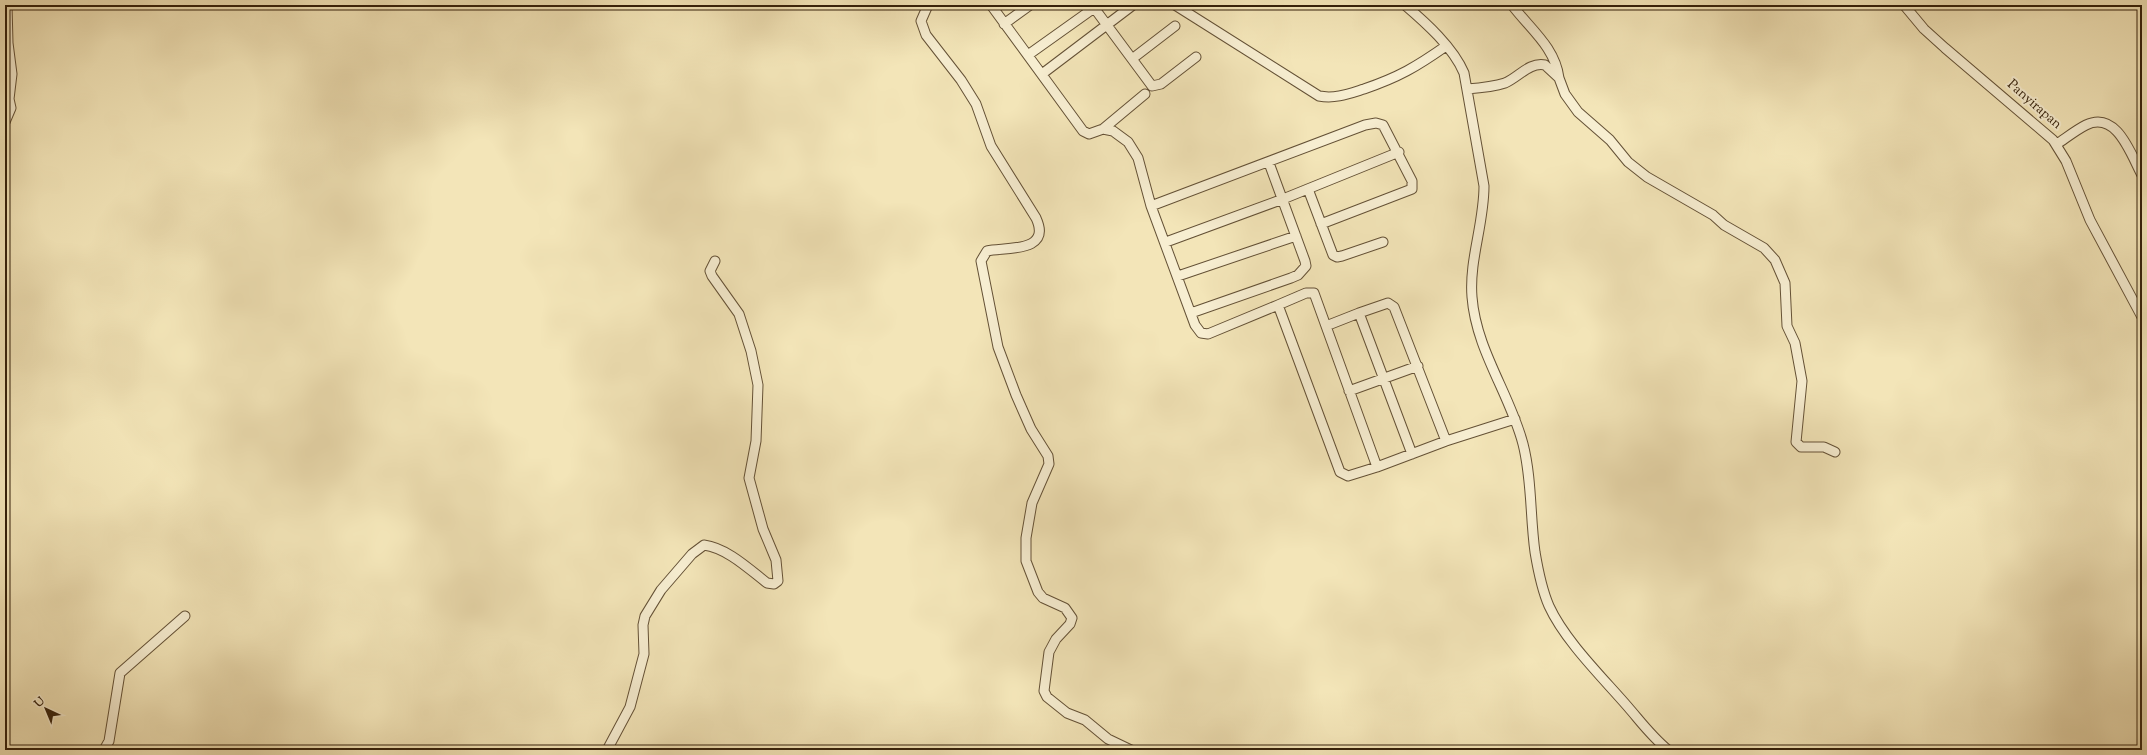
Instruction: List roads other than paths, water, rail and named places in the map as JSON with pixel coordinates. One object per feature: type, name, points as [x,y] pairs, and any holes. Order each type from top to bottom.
[{"type":"street","points":[[5,122],[11,108],[9,99],[12,74],[8,43],[7,5]]},
{"type":"street","points":[[991,5],[1086,133],[1094,133],[1103,129],[1145,94]]},
{"type":"street","points":[[1004,24],[1030,5]]},
{"type":"street","points":[[1042,74],[1133,5]]},
{"type":"street","points":[[1175,5],[1319,96],[1328,98],[1339,97],[1400,76],[1446,46]]},
{"type":"street","points":[[1405,5],[1446,46],[1461,65],[1467,88],[1484,186],[1482,218],[1471,271],[1473,312],[1491,369],[1515,419],[1523,444],[1528,470],[1535,553],[1549,606],[1560,625],[1585,656],[1649,733],[1668,750]]},
{"type":"street","points":[[1512,5],[1539,36],[1551,54],[1558,68],[1559,78],[1565,94],[1574,107],[1610,140],[1628,162],[1652,179],[1712,215],[1724,225],[1764,248],[1775,260],[1785,283],[1788,326],[1794,343],[1802,381],[1796,442],[1801,447],[1824,447],[1835,452]]},
{"type":"street","name":"Panyirapan","points":[[1904,5],[1924,29],[2045,131],[2057,144],[2066,161],[2090,220],[2142,317]]},
{"type":"street","points":[[1028,55],[1093,6],[1152,86],[1165,82],[1196,57]]},
{"type":"street","points":[[929,7],[921,21],[926,35],[961,80],[976,104],[991,146],[1036,218],[1040,227],[1039,234],[1034,242],[1021,247],[987,251],[981,261],[998,347],[1016,395],[1031,429],[1048,456],[1050,464],[1032,503],[1026,538],[1026,562],[1038,592],[1043,598],[1065,608],[1072,618],[1070,624],[1056,639],[1049,652],[1044,691],[1047,697],[1066,713],[1085,720],[1108,739],[1130,750]]},
{"type":"street","points":[[1132,60],[1176,26]]},
{"type":"street","points":[[1467,88],[1487,87],[1505,83],[1535,65],[1540,64],[1545,65],[1559,78]]},
{"type":"street","points":[[1151,206],[1365,126],[1376,123],[1385,128],[1399,152],[1412,181],[1412,189],[1321,224]]},
{"type":"street","points":[[2057,144],[2086,125],[2093,123],[2107,124],[2112,126],[2120,134],[2142,175]]},
{"type":"street","points":[[1103,129],[1120,135],[1135,152],[1140,164],[1151,206],[1166,242],[1195,325],[1204,335],[1306,293],[1314,293],[1377,467]]},
{"type":"street","points":[[1166,242],[1283,199],[1399,152]]},
{"type":"street","points":[[1191,313],[1298,275],[1306,266],[1269,163]]},
{"type":"street","points":[[1308,189],[1330,249],[1337,257],[1383,242]]},
{"type":"street","points":[[1178,276],[1296,236]]},
{"type":"street","points":[[607,750],[630,707],[644,654],[645,616],[661,590],[692,554],[704,545],[714,548],[732,557],[767,583],[774,584],[778,581],[776,560],[763,529],[749,478],[756,441],[758,384],[751,352],[739,314],[710,271],[716,261]]},
{"type":"street","points":[[1326,326],[1388,303],[1392,304],[1418,366],[1446,441]]},
{"type":"street","points":[[1278,305],[1340,472],[1348,476],[1377,467],[1446,441],[1515,419]]},
{"type":"street","points":[[1359,313],[1412,454]]},
{"type":"street","points":[[1349,391],[1418,366]]},
{"type":"street","points":[[104,750],[109,741],[120,673],[185,616]]}]
